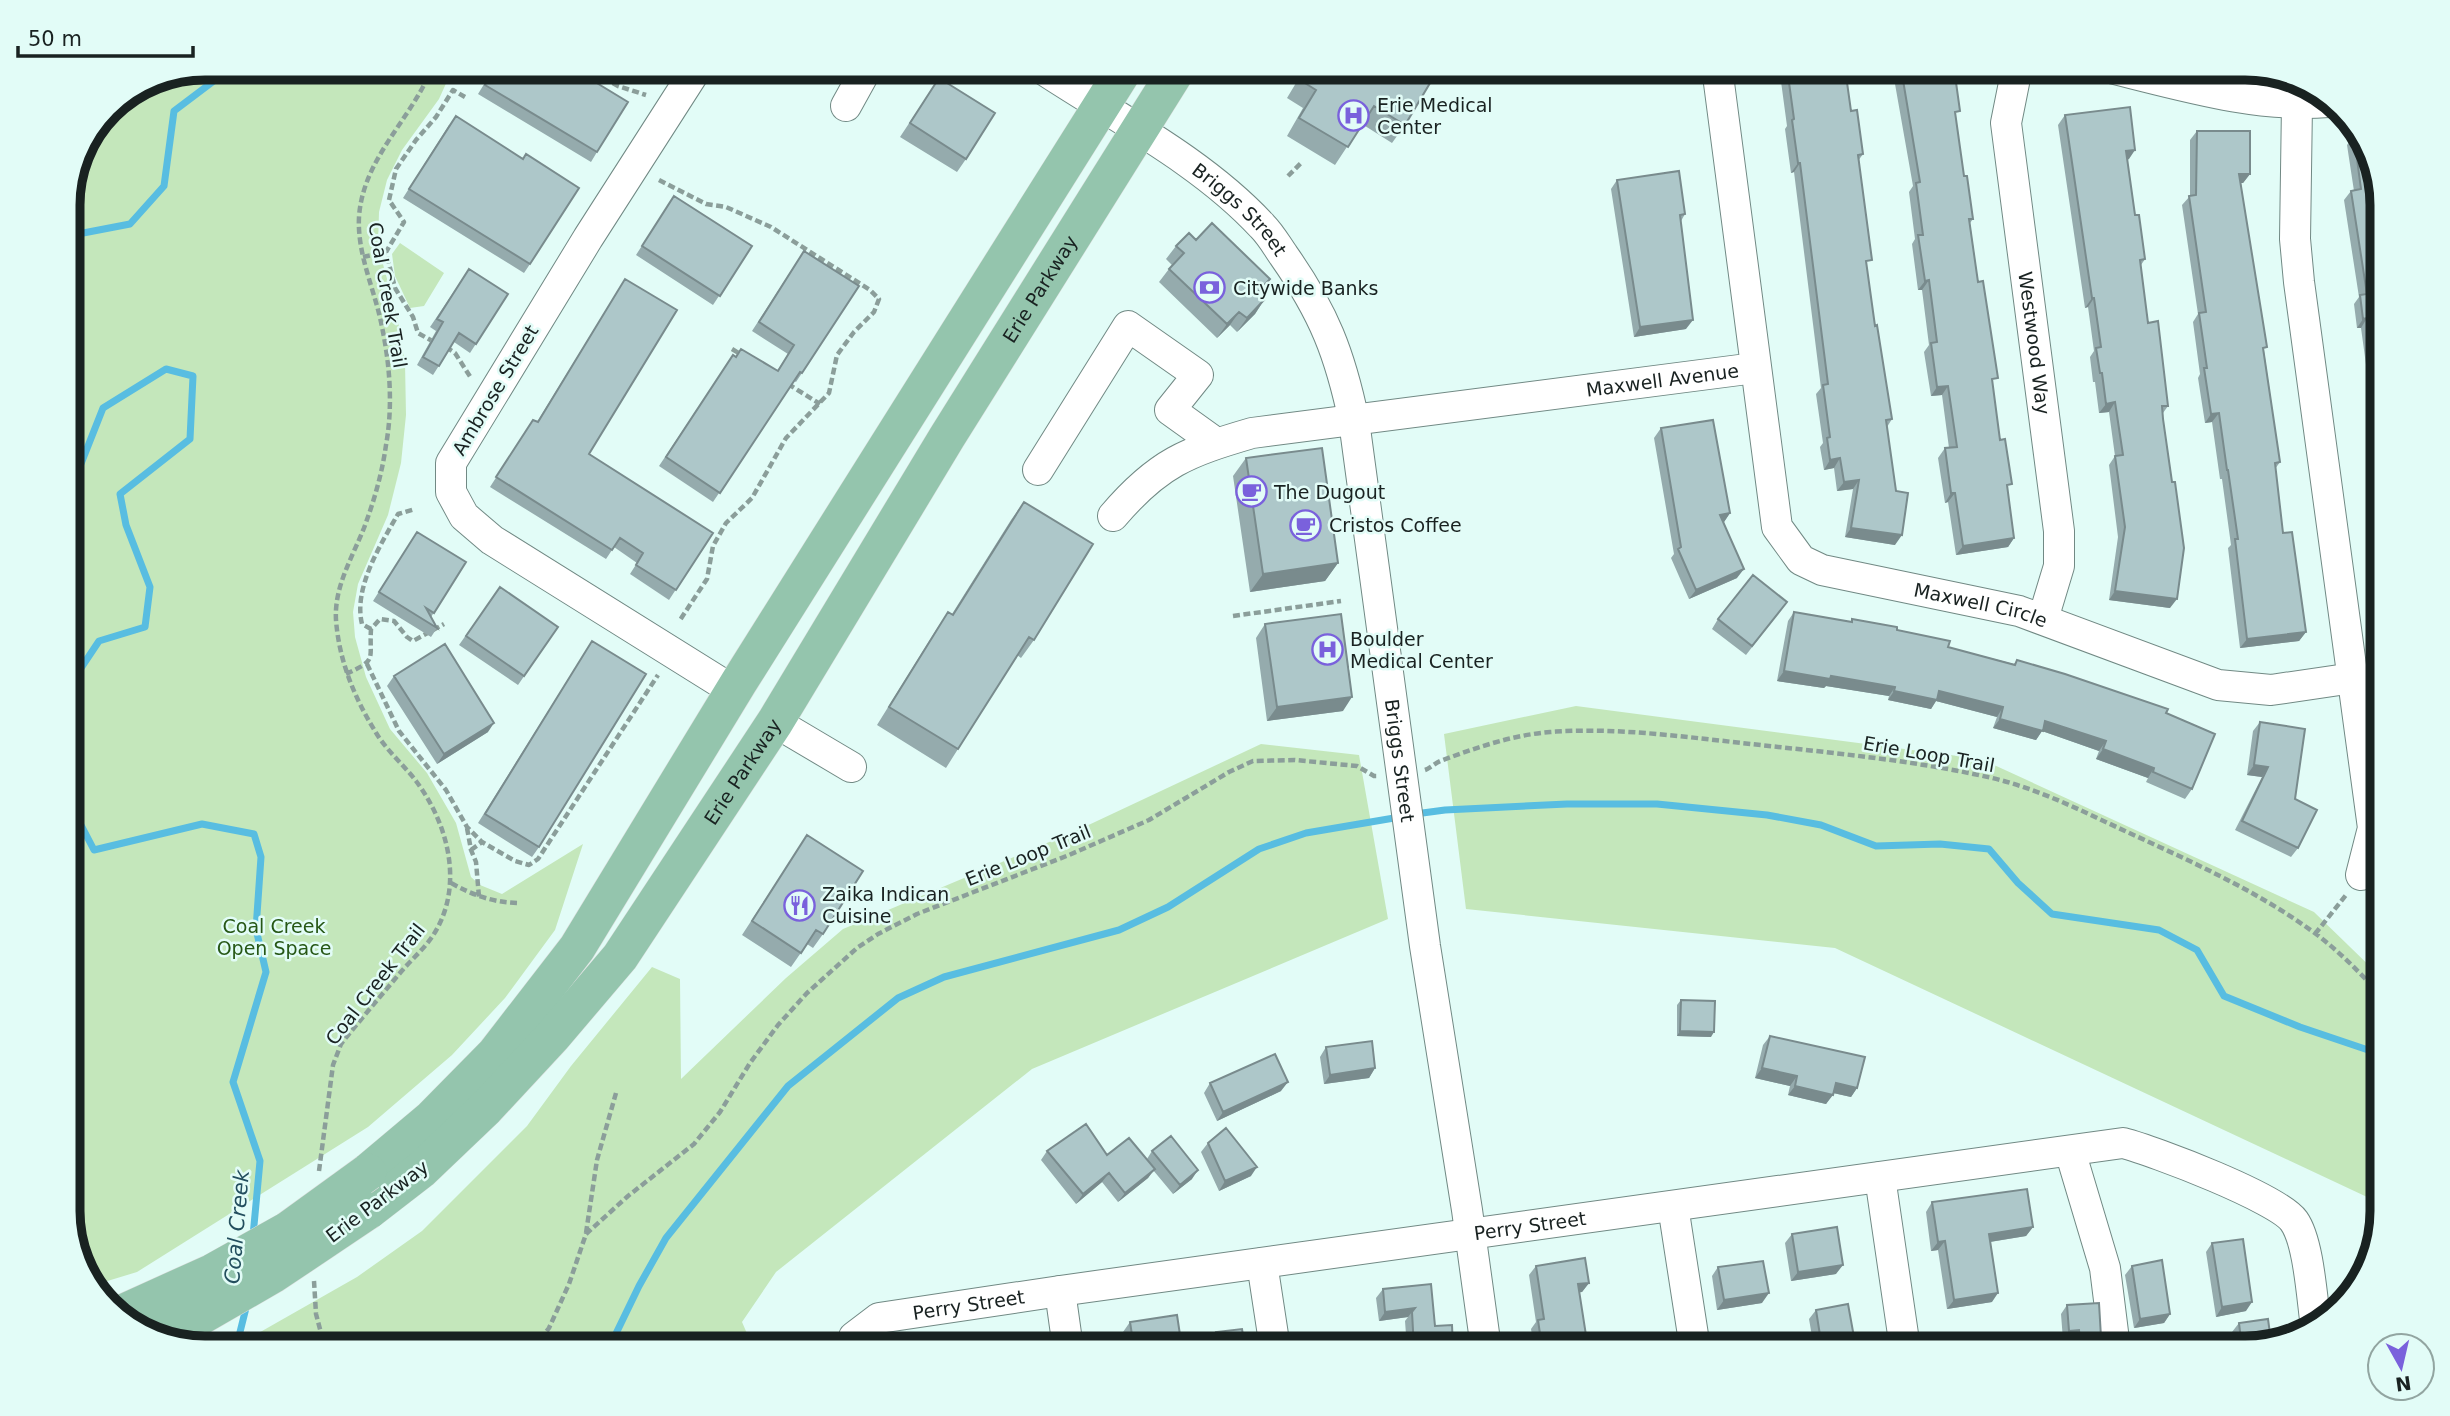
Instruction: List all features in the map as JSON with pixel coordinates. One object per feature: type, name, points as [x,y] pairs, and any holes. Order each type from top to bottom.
[{"type":"main road","name":"Erie Parkway","points":[[130,1309],[213,1272],[277,1236],[368,1172],[431,1119],[495,1054],[569,958],[1117,80]]},
{"type":"main road","name":"Erie Parkway","points":[[168,1329],[203,1315],[274,1275],[368,1211],[421,1170],[486,1108],[552,1037],[620,957],[775,722],[954,425],[1171,80]]},
{"type":"street","name":"Ambrose Street","points":[[689,80],[588,238],[451,463],[452,492],[464,516],[492,540],[734,691]]},
{"type":"street","points":[[846,106],[860,80]]},
{"type":"street","name":"Briggs Street","points":[[1060,80],[1225,191],[1264,227],[1307,288],[1323,318],[1346,386],[1484,1336]]},
{"type":"street","name":"Maxwell Avenue","points":[[1113,516],[1134,491],[1165,466],[1216,443],[1252,433],[1755,368],[1720,80]]},
{"type":"street","name":"Westwood Way","points":[[2015,80],[2006,122],[2059,531],[2059,566],[2043,619]]},
{"type":"street","points":[[2161,80],[2212,92],[2297,104],[2315,103]]},
{"type":"street","points":[[2297,104],[2295,239],[2299,282],[2370,802]]},
{"type":"street","points":[[1038,470],[1128,326],[1198,375],[1170,410],[1216,443]]},
{"type":"street","name":"Maxwell Circle","points":[[1755,368],[1777,527],[1801,560],[1822,570],[2019,611],[2218,685],[2271,690],[2353,678]]},
{"type":"street","points":[[775,722],[851,768]]},
{"type":"street","points":[[2361,876],[2370,841]]},
{"type":"street","name":"Perry Street","points":[[855,1336],[879,1318],[2123,1143],[2143,1148],[2217,1178],[2280,1209],[2294,1220],[2303,1242],[2314,1314]]},
{"type":"street","points":[[2070,1151],[2105,1268],[2114,1336]]},
{"type":"street","points":[[1880,1177],[1903,1336]]},
{"type":"street","points":[[1673,1206],[1693,1336]]},
{"type":"street","points":[[1262,1263],[1273,1336]]},
{"type":"street","points":[[1060,1291],[1067,1336]]},
{"type":"path","name":"Coal Creek Trail","points":[[318,1181],[333,1065],[341,1044],[432,936],[444,912],[450,883],[449,858],[443,831],[431,803],[376,733],[346,674],[336,617],[338,591],[373,502],[387,443],[389,416],[389,372],[382,326],[363,257],[359,215],[366,184],[382,149],[427,80]]},
{"type":"path","points":[[607,80],[646,95]]},
{"type":"path","points":[[465,97],[453,90],[396,169],[389,200],[404,222],[386,253],[395,288],[413,317],[418,333],[455,353],[471,378]]},
{"type":"path","points":[[1288,176],[1301,163]]},
{"type":"path","points":[[659,180],[706,204],[726,207],[771,227],[870,290],[879,299],[874,312],[854,332],[837,355],[829,393],[786,438],[752,498],[726,523],[713,546],[707,579],[680,620]]},
{"type":"path","points":[[363,257],[386,253]]},
{"type":"path","points":[[732,349],[743,356]]},
{"type":"path","points":[[787,383],[820,404]]},
{"type":"path","points":[[371,629],[362,624],[359,614],[364,584],[398,514],[415,509]]},
{"type":"path","points":[[1233,616],[1341,601]]},
{"type":"path","points":[[346,674],[367,664],[372,655],[371,629],[380,620],[394,621],[413,641],[444,624]]},
{"type":"path","points":[[367,664],[399,731],[446,789],[467,827],[482,842],[515,861],[528,865],[538,859],[658,675]]},
{"type":"path","name":"Erie Loop Trail","points":[[543,1336],[564,1295],[586,1234],[628,1196],[694,1144],[720,1112],[750,1063],[778,1026],[807,993],[839,963],[878,934],[917,915],[1149,820],[1229,772],[1254,761],[1295,760],[1357,766],[1374,776],[1402,778],[1428,769],[1438,761],[1503,740],[1550,732],[1595,731],[1726,741],[1862,756],[1952,771],[2021,786],[2077,809],[2229,881],[2315,934],[2350,962],[2370,983]]},
{"type":"path","points":[[467,827],[476,862],[479,898]]},
{"type":"path","points":[[471,850],[482,842]]},
{"type":"path","points":[[450,883],[479,898],[517,903]]},
{"type":"path","points":[[2315,934],[2338,905]]},
{"type":"path","points":[[586,1234],[597,1160],[616,1093]]},
{"type":"path","points":[[314,1272],[316,1314],[322,1336]]},
{"type":"green space","name":"Coal Creek Open Space","points":[[206,80],[448,80],[439,99],[402,150],[387,180],[379,212],[378,246],[397,315],[405,363],[406,415],[401,463],[388,515],[358,584],[353,612],[355,637],[366,677],[390,729],[427,773],[456,823],[471,877],[480,885],[502,894],[583,844],[555,930],[505,998],[452,1055],[368,1127],[137,1272],[104,1282],[87,1250],[81,1218],[81,198],[85,174],[93,150],[117,117],[143,97],[166,87]]},
{"type":"green space","points":[[400,243],[444,273],[424,306],[410,308],[395,276],[392,254]]},
{"type":"green space","points":[[1576,706],[1981,759],[2314,912],[2370,966],[2370,1198],[1835,948],[1466,909],[1444,734]]},
{"type":"green space","points":[[1261,744],[1359,755],[1388,919],[1032,1069],[776,1272],[742,1322],[748,1336],[253,1336],[357,1277],[422,1231],[527,1126],[571,1066],[652,967],[680,979],[681,1079],[786,978],[843,929],[1080,829]]},
{"type":"building","points":[[488,80],[592,80],[628,102],[597,152],[485,85]]},
{"type":"building","points":[[938,80],[942,80],[995,113],[966,159],[910,123]]},
{"type":"building","points":[[1300,80],[1432,80],[1405,125],[1374,106],[1348,147],[1299,118],[1316,90]]},
{"type":"building","points":[[1789,80],[1847,80],[1851,111],[1857,110],[1863,154],[1858,155],[1872,260],[1866,261],[1892,419],[1886,420],[1896,491],[1908,493],[1902,535],[1851,528],[1859,480],[1844,482],[1840,458],[1830,460],[1827,438],[1830,437],[1823,385],[1828,384],[1800,163],[1792,120]]},
{"type":"building","points":[[1903,80],[1956,80],[1960,111],[1955,112],[1973,219],[1969,219],[1978,282],[1983,281],[1998,378],[1992,379],[2000,440],[2005,439],[2012,484],[2007,485],[2014,538],[1963,546],[1955,493],[1951,493],[1945,448],[1957,447],[1948,386],[1937,387],[1931,343],[1937,342],[1929,280],[1925,281],[1918,235],[1923,235],[1916,183],[1920,182]]},
{"type":"building","points":[[2130,107],[2135,150],[2126,151],[2135,215],[2139,215],[2145,259],[2140,260],[2148,323],[2158,321],[2168,406],[2162,406],[2163,419],[2184,548],[2177,599],[2115,591],[2125,527],[2115,456],[2123,455],[2115,402],[2106,404],[2100,373],[2096,348],[2101,347],[2065,115]]},
{"type":"building","points":[[456,116],[523,159],[526,154],[579,188],[530,264],[409,189]]},
{"type":"building","points":[[2197,131],[2250,131],[2250,174],[2239,174],[2267,347],[2263,348],[2280,462],[2275,463],[2283,533],[2292,532],[2306,632],[2247,639],[2235,539],[2238,539],[2219,413],[2211,414],[2204,368],[2207,368],[2199,313],[2206,312],[2189,196],[2196,195]]},
{"type":"building","points":[[2356,149],[2365,174],[2369,198],[2369,334],[2367,318],[2363,319],[2360,295],[2367,294],[2351,191],[2361,189]]},
{"type":"building","points":[[1679,171],[1685,214],[1680,215],[1693,320],[1640,327],[1617,180]]},
{"type":"building","points":[[674,196],[752,246],[720,296],[642,246]]},
{"type":"building","name":"Citywide Banks","points":[[1212,223],[1270,279],[1257,293],[1264,300],[1247,318],[1239,312],[1227,324],[1169,269],[1184,253],[1176,246],[1189,233],[1196,240]]},
{"type":"building","points":[[804,251],[859,286],[720,493],[666,457],[733,355],[736,357],[741,349],[778,371],[794,345],[759,322]]},
{"type":"building","points":[[469,269],[508,294],[476,344],[459,333],[439,366],[423,357],[443,322],[437,319]]},
{"type":"building","points":[[625,279],[677,310],[589,454],[713,533],[676,590],[636,565],[643,553],[620,538],[612,550],[496,477],[533,420],[538,422]]},
{"type":"building","points":[[1713,420],[1730,513],[1720,515],[1744,569],[1696,590],[1678,549],[1681,547],[1661,428]]},
{"type":"building","points":[[1322,448],[1338,563],[1263,574],[1246,458]]},
{"type":"building","points":[[1024,502],[1093,544],[1034,640],[1029,637],[958,749],[889,707],[948,612],[953,615]]},
{"type":"building","points":[[417,532],[466,562],[434,613],[426,608],[437,628],[379,592]]},
{"type":"building","points":[[1753,575],[1787,602],[1752,646],[1718,619]]},
{"type":"building","points":[[500,587],[558,627],[524,676],[466,636]]},
{"type":"building","points":[[1794,612],[1897,627],[1897,630],[1950,641],[1948,647],[2015,665],[2017,660],[2168,709],[2166,713],[2215,734],[2192,789],[2153,772],[2154,768],[2103,749],[2106,741],[2045,721],[2043,731],[2000,719],[2003,707],[1939,691],[1937,700],[1894,691],[1895,687],[1784,671]]},
{"type":"building","points":[[1341,614],[1352,697],[1277,707],[1265,624]]},
{"type":"building","points":[[592,641],[646,674],[539,847],[485,814]]},
{"type":"building","points":[[445,644],[494,723],[444,754],[394,676]]},
{"type":"building","points":[[2260,722],[2305,729],[2295,799],[2317,810],[2298,848],[2242,821],[2268,767],[2254,765]]},
{"type":"building","name":"Zaika Indican Cuisine","points":[[807,835],[863,871],[823,934],[816,930],[801,953],[752,921]]},
{"type":"building","points":[[1681,1000],[1715,1001],[1714,1032],[1680,1031]]},
{"type":"building","points":[[1770,1036],[1865,1057],[1857,1088],[1836,1083],[1833,1095],[1795,1086],[1797,1076],[1762,1068]]},
{"type":"building","points":[[1372,1041],[1375,1068],[1330,1075],[1326,1047]]},
{"type":"building","points":[[1275,1054],[1288,1082],[1223,1112],[1210,1083]]},
{"type":"building","points":[[1086,1124],[1107,1155],[1129,1138],[1155,1169],[1125,1193],[1109,1173],[1083,1194],[1047,1151]]},
{"type":"building","points":[[1226,1128],[1257,1167],[1225,1181],[1208,1143]]},
{"type":"building","points":[[1171,1136],[1198,1170],[1180,1185],[1152,1151]]},
{"type":"building","points":[[2027,1189],[2033,1227],[1989,1234],[1998,1293],[1954,1300],[1945,1241],[1938,1242],[1932,1202]]},
{"type":"building","points":[[1837,1227],[1843,1265],[1798,1272],[1792,1234]]},
{"type":"building","points":[[2243,1239],[2252,1302],[2222,1307],[2212,1243]]},
{"type":"building","points":[[1585,1258],[1589,1283],[1578,1284],[1586,1336],[1540,1336],[1538,1320],[1544,1319],[1536,1266]]},
{"type":"building","points":[[2162,1260],[2170,1314],[2140,1319],[2132,1266]]},
{"type":"building","points":[[1763,1261],[1769,1293],[1724,1300],[1718,1267]]},
{"type":"building","points":[[1431,1284],[1435,1326],[1452,1325],[1452,1336],[1413,1336],[1412,1312],[1415,1308],[1385,1312],[1383,1289]]},
{"type":"building","points":[[2099,1303],[2101,1336],[2080,1336],[2079,1330],[2069,1331],[2067,1305]]},
{"type":"building","points":[[1848,1304],[1854,1336],[1820,1336],[1816,1310]]},
{"type":"building","points":[[1177,1315],[1180,1336],[1132,1336],[1130,1322]]},
{"type":"building","points":[[2268,1319],[2270,1332],[2241,1336],[2239,1323]]},
{"type":"building","points":[[1242,1329],[1243,1336],[1217,1336],[1216,1332]]},
{"type":"waterway","name":"Coal Creek","points":[[81,233],[130,224],[164,186],[174,111],[215,80]]},
{"type":"waterway","name":"Coal Creek","points":[[81,464],[103,408],[166,369],[193,376],[190,439],[120,494],[126,525],[150,587],[145,627],[99,641],[81,668]]},
{"type":"waterway","points":[[1415,814],[1567,804],[1657,804],[1767,815],[1821,825],[1876,846],[1940,844],[1989,849],[2018,883],[2052,914],[2159,930],[2197,950],[2224,996],[2300,1027],[2370,1051]]},
{"type":"waterway","points":[[615,1336],[666,1238],[788,1086],[898,998],[944,977],[1119,930],[1168,907],[1259,849],[1306,833],[1400,817]]},
{"type":"waterway","name":"Coal Creek","points":[[81,825],[94,850],[202,824],[254,834],[261,857],[256,929],[266,972],[233,1082],[260,1161],[253,1236]]},
{"type":"waterway","name":"Coal Creek","points":[[239,1336],[247,1304]]},
{"type":"place","name":"Erie Medical Center","points":[[1354,116]]},
{"type":"place","name":"Citywide Banks","points":[[1210,288]]},
{"type":"place","name":"The Dugout","points":[[1251,492]]},
{"type":"place","name":"Cristos Coffee","points":[[1306,525]]},
{"type":"place","name":"Boulder Medical Center","points":[[1327,650]]},
{"type":"place","name":"Zaika Indican Cuisine","points":[[799,905]]}]
